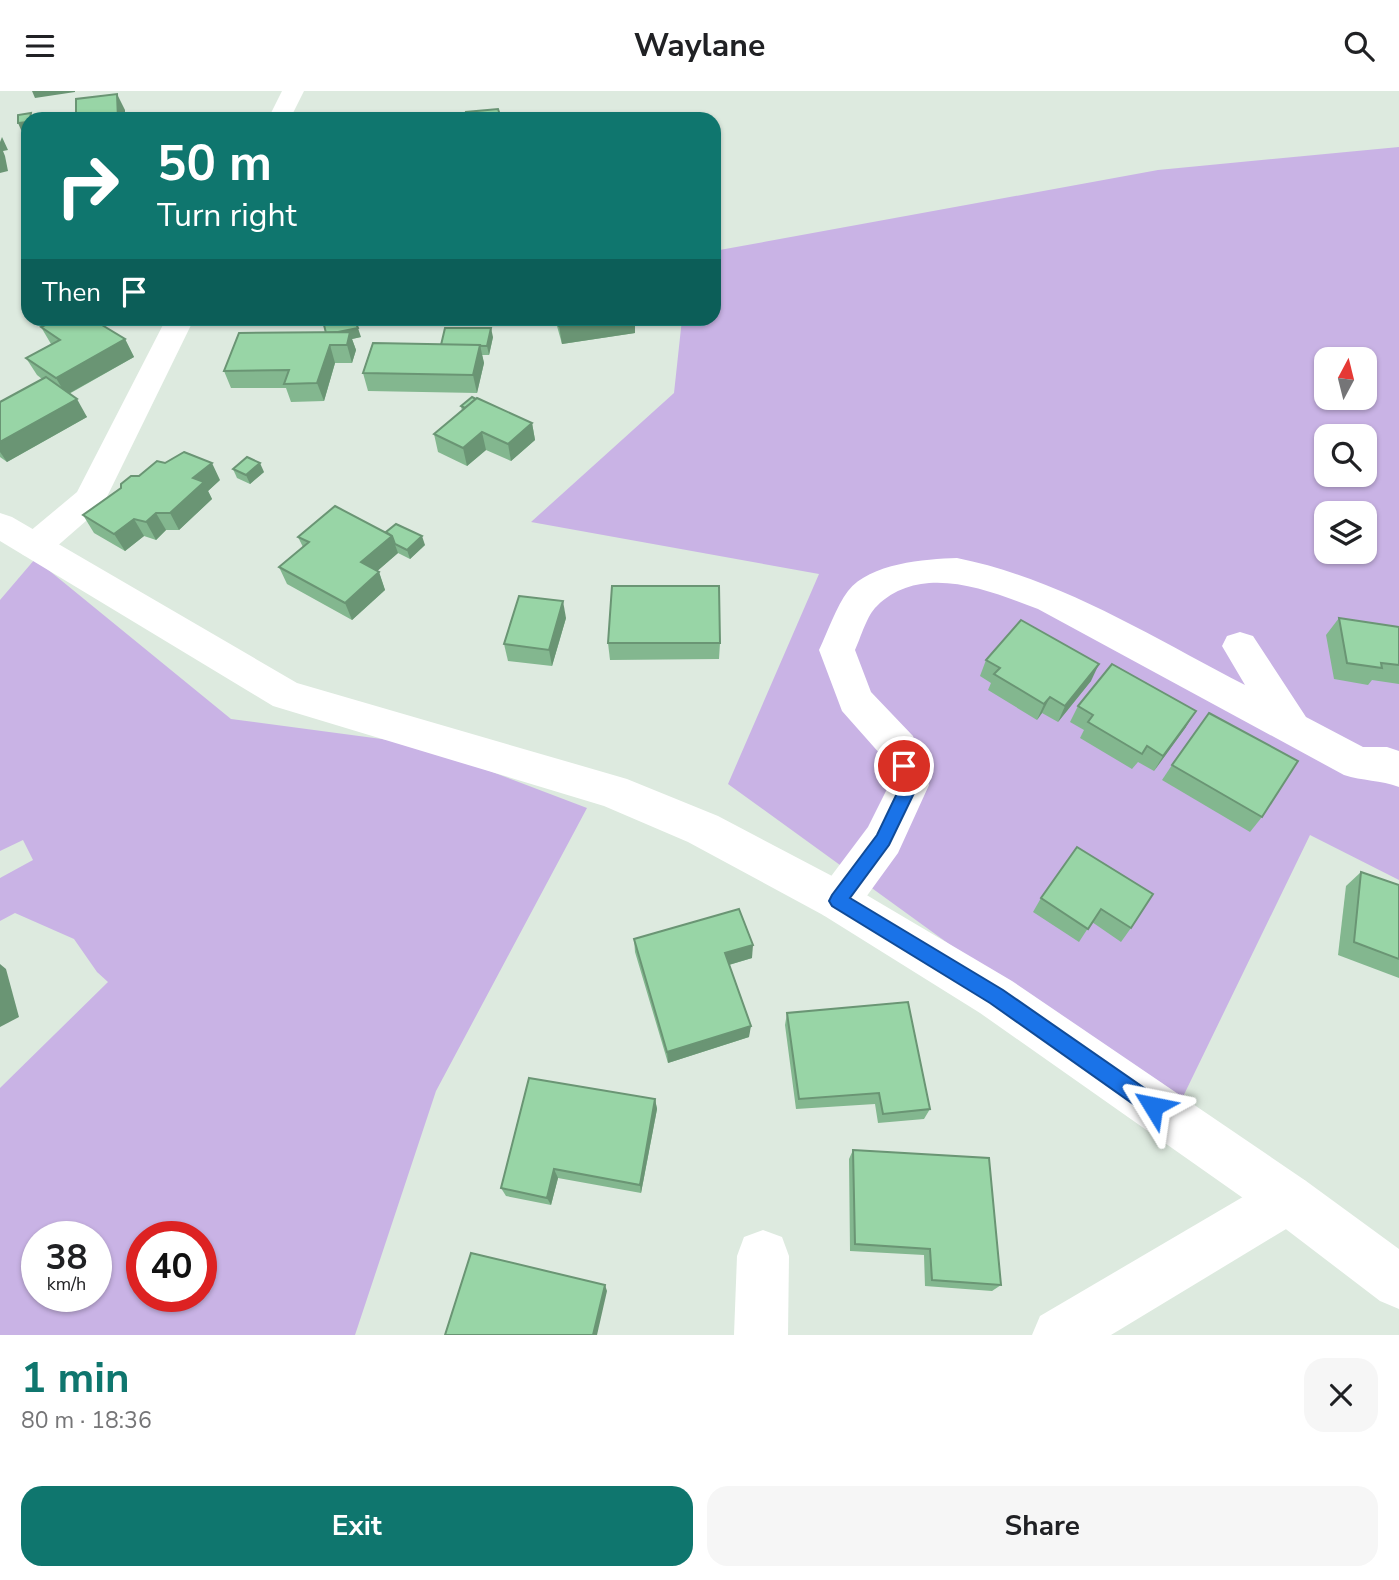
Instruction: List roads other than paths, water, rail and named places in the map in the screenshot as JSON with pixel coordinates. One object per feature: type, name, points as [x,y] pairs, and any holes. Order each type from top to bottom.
[{"type":"street","points":[[282,112],[293,91]]},
{"type":"street","points":[[18,535],[90,499],[176,326]]},
{"type":"street","points":[[18,535],[286,695],[613,791],[703,829],[838,901],[996,997],[1288,1199],[1399,1282]]},
{"type":"street","points":[[838,901],[883,840],[909,785],[899,748],[855,700],[838,650],[862,598],[890,580],[923,572],[957,571],[992,578],[1051,600],[1358,763],[1395,765]]},
{"type":"street","points":[[1240,646],[1293,729]]},
{"type":"street","points":[[1059,1335],[1288,1199]]},
{"type":"street","points":[[761,1335],[762,1256]]}]
